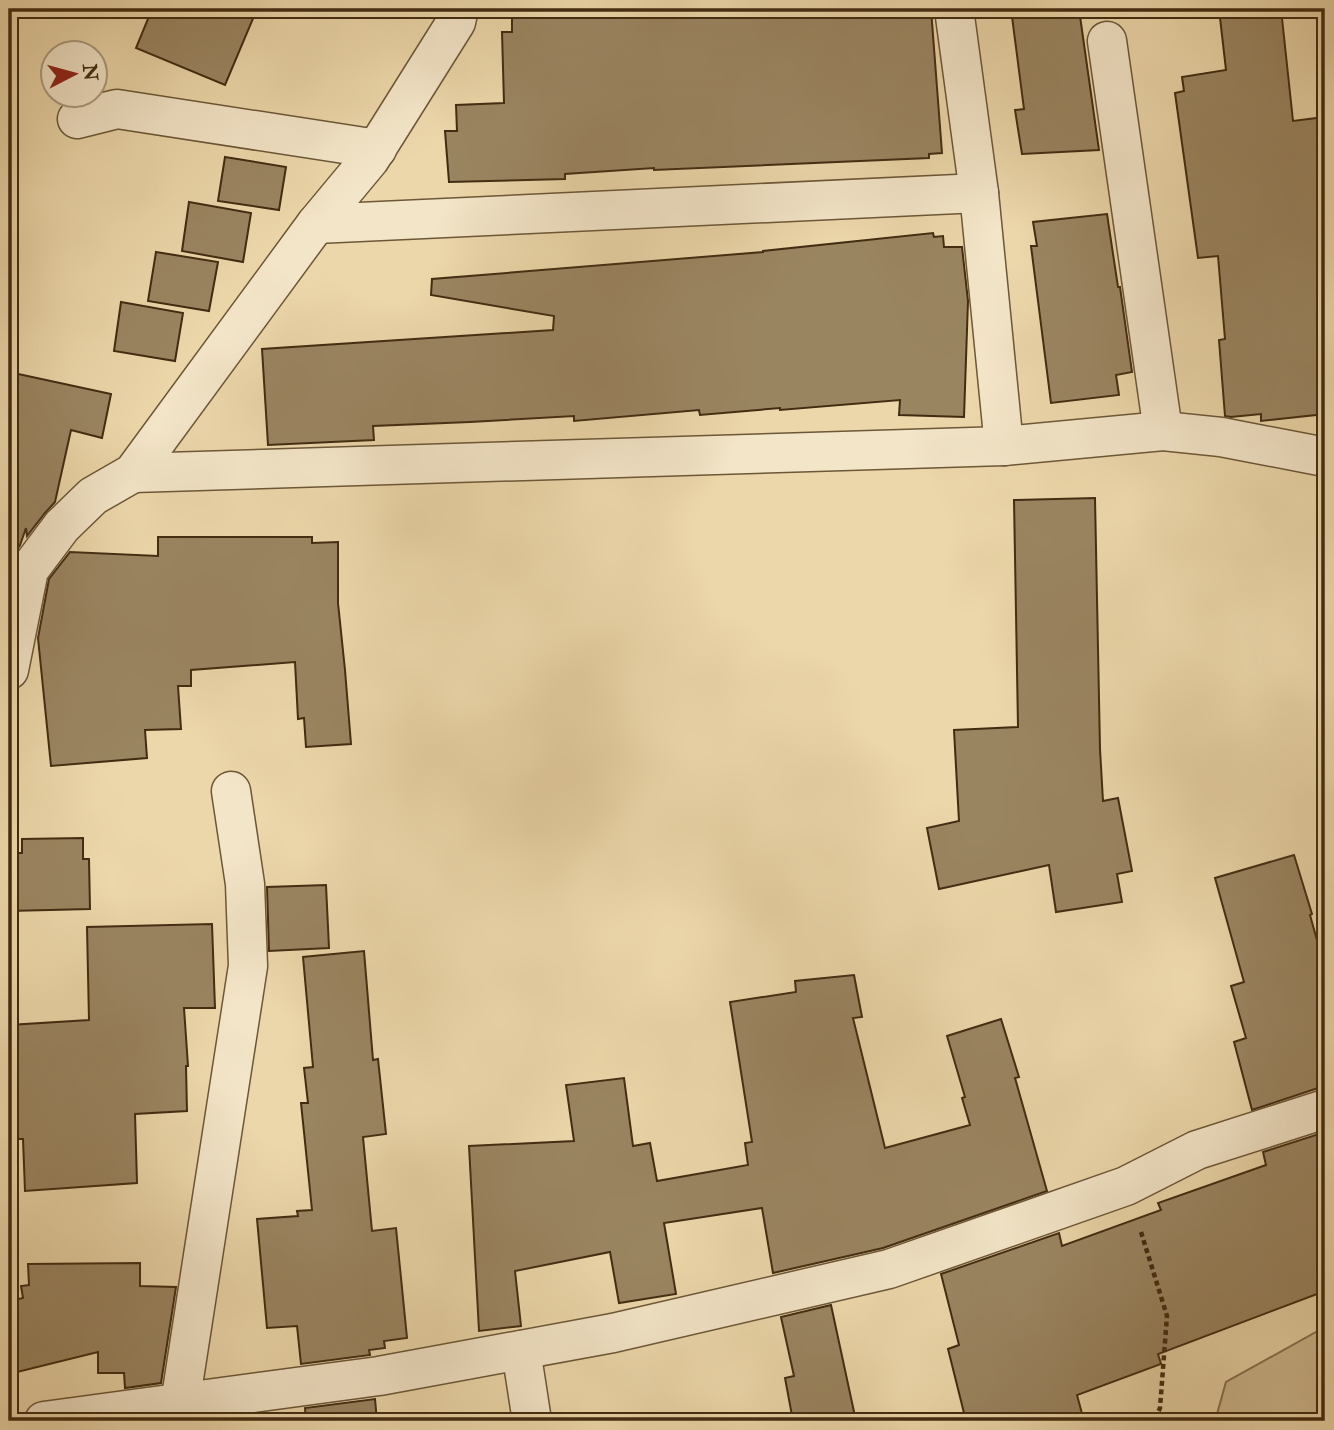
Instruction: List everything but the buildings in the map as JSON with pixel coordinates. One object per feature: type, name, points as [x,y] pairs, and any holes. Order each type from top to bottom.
[{"type":"street","points":[[9,670],[29,570],[62,526],[93,496],[133,473],[316,224],[377,149],[456,22],[459,9]]},
{"type":"street","points":[[954,9],[979,193],[1004,446]]},
{"type":"street","points":[[1107,41],[1163,431]]},
{"type":"street","points":[[77,119],[117,109],[377,149]]},
{"type":"street","points":[[316,224],[979,193]]},
{"type":"street","points":[[133,473],[1004,446],[1163,431],[1221,437],[1325,457]]},
{"type":"street","points":[[180,1404],[248,966],[245,884],[231,791]]},
{"type":"street","points":[[44,1421],[379,1376],[614,1333],[889,1269],[1126,1186],[1197,1150],[1325,1109]]},
{"type":"street","points":[[521,1350],[532,1421]]},
{"type":"path","points":[[1126,1186],[1167,1316],[1160,1408],[1154,1421]]},
{"type":"shaded area","points":[[1325,1327],[1325,1421],[1215,1421],[1226,1382]]}]
